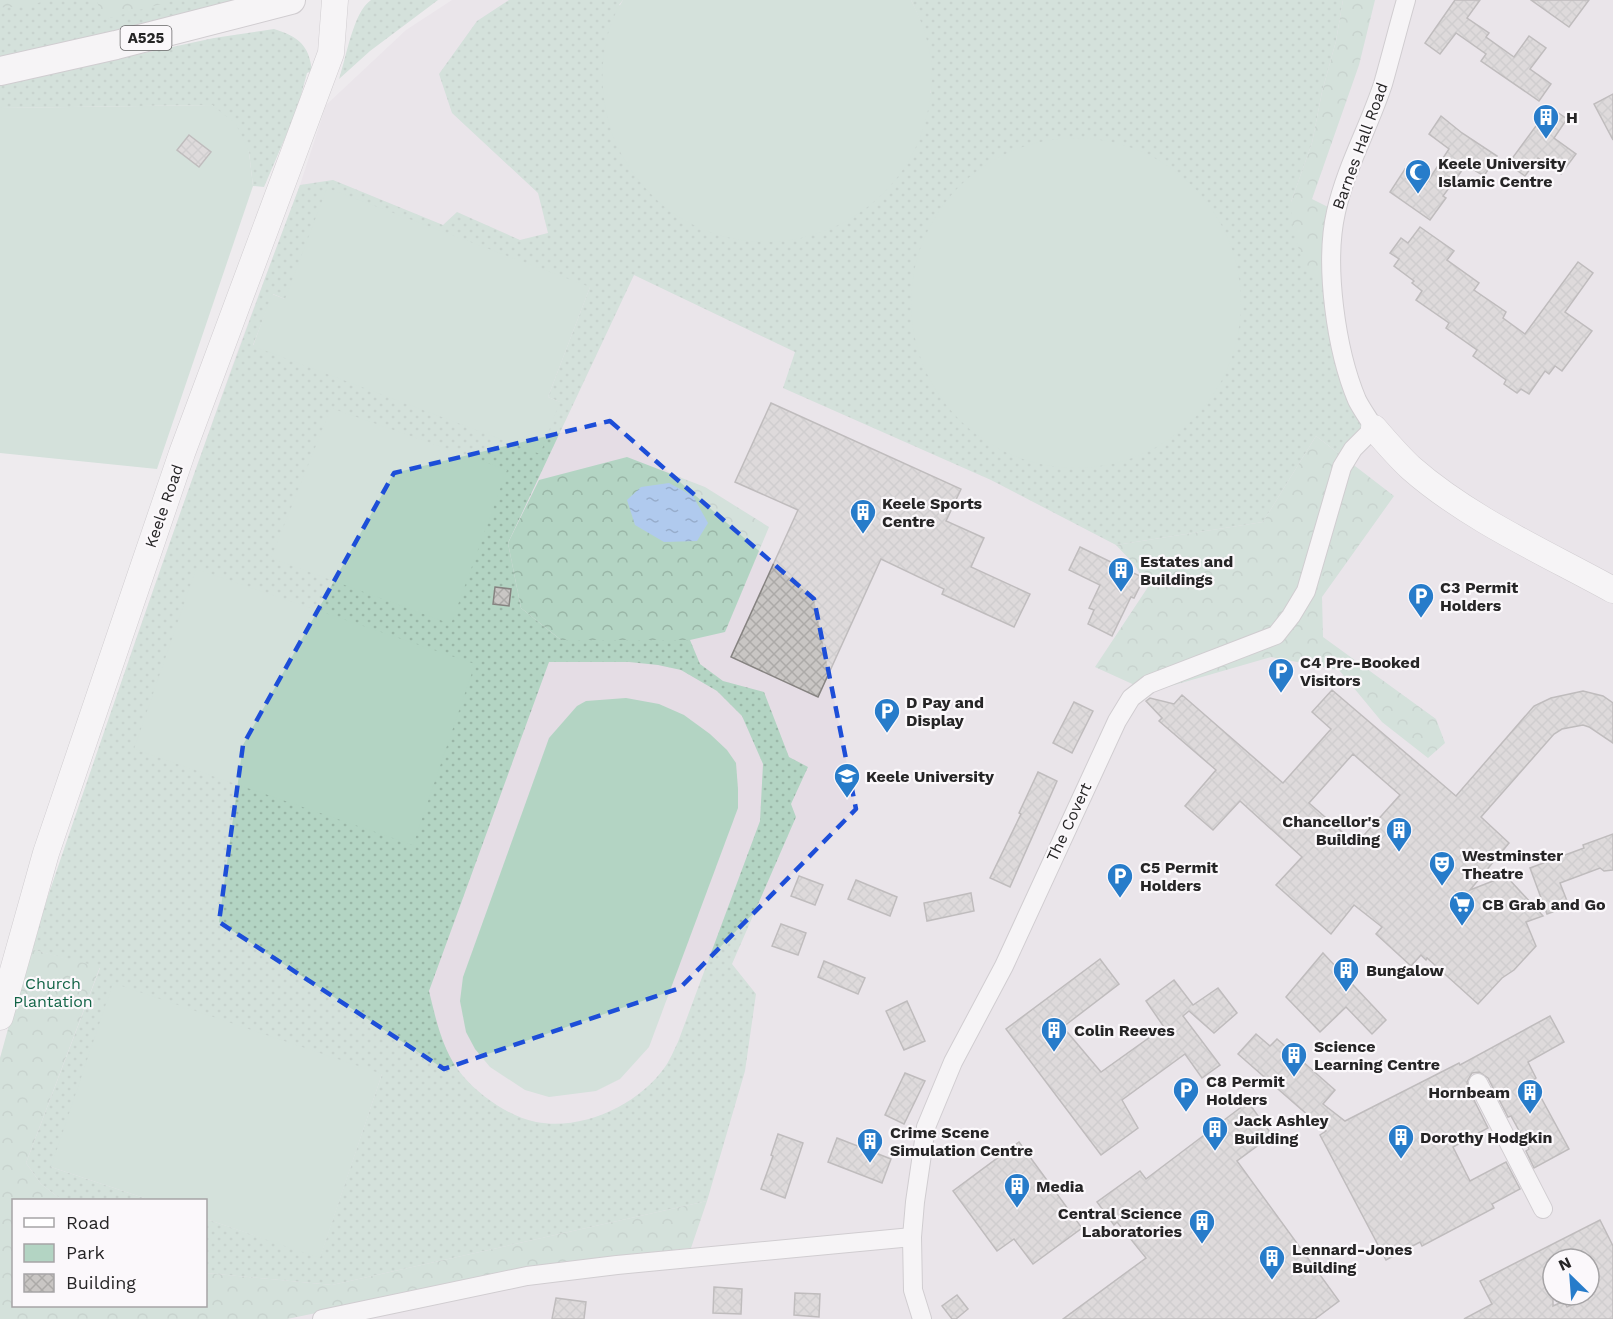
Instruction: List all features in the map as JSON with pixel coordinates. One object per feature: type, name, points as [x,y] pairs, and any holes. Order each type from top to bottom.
[{"type":"main road","name":"A525","points":[[0,71],[116,45],[291,0]]},
{"type":"street","name":"Keele Road","points":[[0,1017],[46,853],[182,453],[331,53],[334,0]]},
{"type":"street","name":"Barnes Hall Road","points":[[1406,0],[1382,85],[1346,178],[1333,229],[1331,286],[1336,325],[1358,401],[1374,428],[1412,469],[1443,494],[1613,590]]},
{"type":"street","name":"The Covert","points":[[922,1319],[913,1290],[912,1237],[926,1127],[953,1062],[1004,966],[1123,710],[1131,698],[1149,684],[1276,635],[1292,616],[1306,591],[1342,467],[1353,449],[1374,428]]},
{"type":"street","points":[[1478,1083],[1543,1209]]},
{"type":"street","points":[[322,1319],[526,1276],[912,1237]]},
{"type":"highlighted area","points":[[610,421],[814,599],[856,809],[680,988],[444,1069],[219,922],[243,745],[394,473]]},
{"type":"shaded area","name":"Keele University","points":[[452,0],[1613,0],[1613,1319],[0,1319],[0,1058],[132,650],[237,352],[300,185],[326,105],[406,30]]},
{"type":"green space","points":[[0,0],[250,0],[0,60]]},
{"type":"green space","points":[[0,0],[48,0],[24,6],[0,7]]},
{"type":"green space","points":[[97,0],[176,0],[102,20]]},
{"type":"green space","points":[[371,0],[438,0],[370,51],[339,79],[359,15]]},
{"type":"green space","points":[[509,0],[623,0],[619,5],[931,93],[927,45],[911,0],[1343,0],[1336,41],[1322,92],[1312,143],[1291,202],[1331,286],[1337,325],[1374,428],[1346,459],[1316,436],[1263,522],[1116,545],[991,480],[783,388],[795,352],[634,275],[508,543],[521,608],[561,640],[690,640],[700,664],[723,681],[764,692],[789,757],[808,767],[791,804],[796,817],[732,964],[756,994],[745,1071],[707,1201],[332,1285],[207,1273],[207,1219],[320,1257],[382,1074],[51,1167],[147,1199],[61,1199],[41,1184],[26,1163],[100,968],[30,949],[195,470],[300,185],[333,180],[443,225],[457,212],[520,240],[548,233],[538,193],[452,113],[439,74],[477,21]],"holes":[[[590,287],[548,397],[560,402],[253,345],[273,294],[285,299]],[[549,662],[629,662],[681,670],[717,691],[742,716],[763,764],[760,821],[678,1042],[665,1067],[640,1093],[608,1112],[572,1123],[536,1122],[516,1116],[496,1105],[463,1076],[445,1047],[429,991]]]},
{"type":"green space","points":[[623,0],[911,0],[921,22],[931,60],[931,91],[920,138],[907,163],[891,185],[871,204],[848,220],[823,232],[795,239],[767,242],[723,236],[696,226],[659,202],[635,176],[622,156],[609,123],[603,92],[603,60],[610,28]]},
{"type":"green space","points":[[1343,0],[1375,0],[1359,65],[1312,199],[1336,211],[1331,286],[1305,269],[1293,230],[1291,202],[1312,143],[1322,92],[1336,41]]},
{"type":"green space","points":[[274,29],[290,35],[301,43],[311,62],[312,71],[307,73],[297,110],[264,187],[253,186],[249,152],[212,105],[0,108],[0,84],[214,38]]},
{"type":"green space","points":[[212,105],[236,124],[249,152],[253,186],[157,469],[0,453],[0,108]]},
{"type":"green space","points":[[1060,138],[1092,138],[1124,145],[1154,157],[1181,175],[1204,198],[1229,240],[1238,271],[1241,303],[1238,335],[1222,381],[1204,408],[1181,431],[1154,449],[1124,461],[1092,468],[1060,468],[1028,461],[998,449],[971,431],[948,408],[930,381],[918,351],[911,319],[911,287],[918,255],[930,225],[948,198],[971,175],[998,157],[1028,145]]},
{"type":"green space","points":[[327,188],[590,287],[548,397],[560,402],[540,454],[253,346],[272,294],[285,299]]},
{"type":"green space","points":[[331,408],[507,470],[451,624],[271,558]]},
{"type":"green space","points":[[1316,436],[1394,496],[1322,597],[1323,637],[1436,719],[1445,743],[1428,758],[1382,722],[1339,670],[1271,657],[1150,692],[1095,667],[1148,587],[1134,564],[1116,545],[1263,522]]},
{"type":"green space","points":[[627,457],[705,487],[769,527],[725,632],[690,640],[561,640],[521,608],[508,543],[539,480]]},
{"type":"green space","points":[[196,569],[475,664],[413,845],[134,749]]},
{"type":"green space","points":[[626,698],[659,704],[684,715],[727,750],[736,763],[738,808],[649,1047],[620,1079],[596,1091],[549,1097],[525,1090],[490,1067],[475,1049],[466,1032],[460,1001],[463,977],[549,738],[577,706],[586,701]]},
{"type":"green space","name":"Church Plantation","points":[[30,949],[100,967],[26,1163],[41,1184],[61,1199],[12,1199],[12,1307],[207,1307],[207,1273],[332,1285],[707,1201],[691,1248],[554,1264],[287,1319],[0,1319],[0,1058]]},
{"type":"green space","points":[[113,983],[382,1074],[320,1258],[207,1219],[207,1199],[147,1199],[51,1167]]},
{"type":"water","points":[[669,483],[693,496],[708,523],[697,541],[664,542],[635,525],[627,500],[641,487]]},
{"type":"building","points":[[1455,0],[1480,0],[1467,18],[1489,33],[1486,37],[1514,57],[1529,36],[1546,48],[1530,69],[1551,84],[1539,101],[1481,61],[1486,54],[1456,33],[1440,54],[1425,43]]},
{"type":"building","points":[[1531,0],[1589,0],[1569,27]]},
{"type":"building","points":[[1613,94],[1613,140],[1594,104]]},
{"type":"building","name":"H","points":[[1550,107],[1567,119],[1554,138],[1576,154],[1561,174],[1538,158],[1525,176],[1508,164]]},
{"type":"building","points":[[1441,116],[1497,156],[1484,176],[1466,165],[1443,196],[1446,198],[1430,220],[1390,192],[1405,169],[1426,184],[1449,149],[1429,134]]},
{"type":"building","points":[[189,135],[211,152],[199,167],[177,150]]},
{"type":"building","points":[[1420,227],[1454,251],[1447,260],[1479,283],[1474,290],[1506,312],[1503,318],[1525,334],[1578,262],[1593,273],[1565,312],[1592,331],[1562,371],[1555,366],[1549,374],[1545,371],[1529,394],[1521,389],[1517,393],[1504,384],[1506,380],[1473,356],[1477,350],[1446,328],[1449,323],[1416,300],[1422,291],[1412,283],[1414,281],[1394,266],[1399,259],[1390,253],[1401,238],[1408,243]]},
{"type":"building","name":"Keele Sports Centre","points":[[771,403],[961,489],[946,521],[984,538],[971,567],[1030,594],[1014,627],[942,594],[944,589],[881,559],[818,697],[731,657],[798,510],[735,482]]},
{"type":"building","name":"Estates and Buildings","points":[[1080,547],[1144,578],[1134,598],[1131,597],[1112,636],[1088,624],[1094,610],[1089,608],[1100,585],[1069,570]]},
{"type":"building","points":[[495,587],[511,589],[509,606],[493,604]]},
{"type":"building","name":"Chancellor's Building","points":[[1332,690],[1456,796],[1534,706],[1551,698],[1583,691],[1603,696],[1613,703],[1613,743],[1583,725],[1562,729],[1554,734],[1481,817],[1509,843],[1470,890],[1506,876],[1543,916],[1526,922],[1536,946],[1478,1004],[1427,958],[1426,960],[1421,955],[1411,966],[1376,934],[1382,927],[1354,905],[1331,934],[1276,885],[1302,857],[1240,801],[1213,830],[1185,806],[1216,770],[1159,721],[1162,718],[1146,701],[1150,698],[1174,704],[1182,695],[1283,783],[1331,729],[1312,712]],"holes":[[[1353,754],[1400,795],[1356,844],[1309,803]]]},
{"type":"building","points":[[1074,702],[1093,711],[1072,753],[1053,743]]},
{"type":"building","points":[[1038,772],[1057,781],[1010,887],[990,878],[1021,814],[1019,813]]},
{"type":"building","points":[[1613,834],[1613,870],[1604,871],[1600,868],[1560,883],[1569,906],[1547,914],[1530,868],[1584,848],[1583,845]]},
{"type":"building","points":[[799,876],[823,885],[815,905],[791,896]]},
{"type":"building","points":[[856,880],[897,897],[890,916],[848,899]]},
{"type":"building","points":[[971,893],[974,911],[927,921],[924,903]]},
{"type":"building","points":[[781,924],[806,933],[798,955],[772,946]]},
{"type":"building","points":[[1323,953],[1386,1020],[1372,1034],[1346,1007],[1320,1032],[1286,997]]},
{"type":"building","name":"Colin Reeves","points":[[1100,959],[1119,984],[1063,1027],[1101,1072],[1164,1027],[1146,1001],[1174,980],[1193,1005],[1218,988],[1237,1013],[1214,1033],[1189,1011],[1183,1016],[1220,1065],[1202,1078],[1185,1054],[1122,1100],[1138,1128],[1101,1155],[1006,1029]]},
{"type":"building","points":[[824,961],[865,978],[858,994],[818,977]]},
{"type":"building","points":[[907,1001],[925,1041],[904,1050],[886,1011]]},
{"type":"building","points":[[1550,1016],[1564,1042],[1528,1062],[1536,1078],[1532,1081],[1569,1149],[1534,1168],[1526,1151],[1529,1149],[1511,1116],[1508,1117],[1488,1078],[1479,1072],[1472,1073],[1467,1082],[1468,1088],[1488,1128],[1453,1147],[1470,1181],[1506,1162],[1520,1189],[1492,1204],[1494,1208],[1422,1246],[1420,1242],[1386,1260],[1320,1135],[1326,1131],[1238,1054],[1256,1034],[1270,1046],[1277,1039],[1335,1090],[1323,1104],[1345,1121],[1459,1063],[1460,1065]]},
{"type":"building","points":[[905,1073],[925,1081],[904,1124],[885,1115]]},
{"type":"building","points":[[1248,1102],[1272,1135],[1237,1161],[1339,1301],[1315,1319],[1063,1319],[1146,1258],[1117,1222],[1114,1225],[1097,1202],[1140,1171],[1146,1179]]},
{"type":"building","points":[[778,1134],[803,1143],[785,1198],[761,1189]]},
{"type":"building","name":"Crime Scene Simulation Centre","points":[[837,1138],[891,1159],[882,1183],[828,1162]]},
{"type":"building","name":"Media","points":[[1019,1142],[1082,1228],[1033,1264],[1014,1239],[997,1251],[953,1191]]},
{"type":"building","points":[[1600,1220],[1613,1246],[1613,1319],[1464,1319],[1492,1304],[1480,1281],[1541,1250],[1541,1307],[1601,1307],[1601,1247],[1547,1247]]},
{"type":"building","points":[[714,1287],[742,1289],[741,1314],[713,1313]]},
{"type":"building","points":[[795,1293],[820,1294],[819,1317],[794,1315]]},
{"type":"building","points":[[957,1295],[968,1309],[956,1319],[952,1319],[942,1306]]},
{"type":"building","points":[[556,1298],[586,1302],[584,1319],[552,1319]]},
{"type":"place","name":"H","points":[[1546,140]]},
{"type":"place","name":"Keele University Islamic Centre","points":[[1418,195]]},
{"type":"place","name":"Keele Sports Centre","points":[[863,535]]},
{"type":"place","name":"Estates and Buildings","points":[[1121,593]]},
{"type":"place","name":"C3 Permit Holders","points":[[1421,619]]},
{"type":"place","name":"C4 Pre-Booked Visitors","points":[[1281,694]]},
{"type":"place","name":"D Pay and Display","points":[[887,734]]},
{"type":"place","name":"Keele University","points":[[847,799]]},
{"type":"place","name":"Chancellor's Building","points":[[1399,853]]},
{"type":"place","name":"Westminster Theatre","points":[[1442,887]]},
{"type":"place","name":"C5 Permit Holders","points":[[1120,899]]},
{"type":"place","name":"CB Grab and Go","points":[[1462,927]]},
{"type":"place","name":"Bungalow","points":[[1346,993]]},
{"type":"place","name":"Colin Reeves","points":[[1054,1053]]},
{"type":"place","name":"Science Learning Centre","points":[[1294,1078]]},
{"type":"place","name":"C8 Permit Holders","points":[[1186,1113]]},
{"type":"place","name":"Hornbeam","points":[[1530,1115]]},
{"type":"place","name":"Jack Ashley Building","points":[[1215,1152]]},
{"type":"place","name":"Dorothy Hodgkin","points":[[1401,1160]]},
{"type":"place","name":"Crime Scene Simulation Centre","points":[[870,1164]]},
{"type":"place","name":"Media","points":[[1017,1209]]},
{"type":"place","name":"Central Science Laboratories","points":[[1202,1245]]},
{"type":"place","name":"Lennard-Jones Building","points":[[1272,1281]]}]
